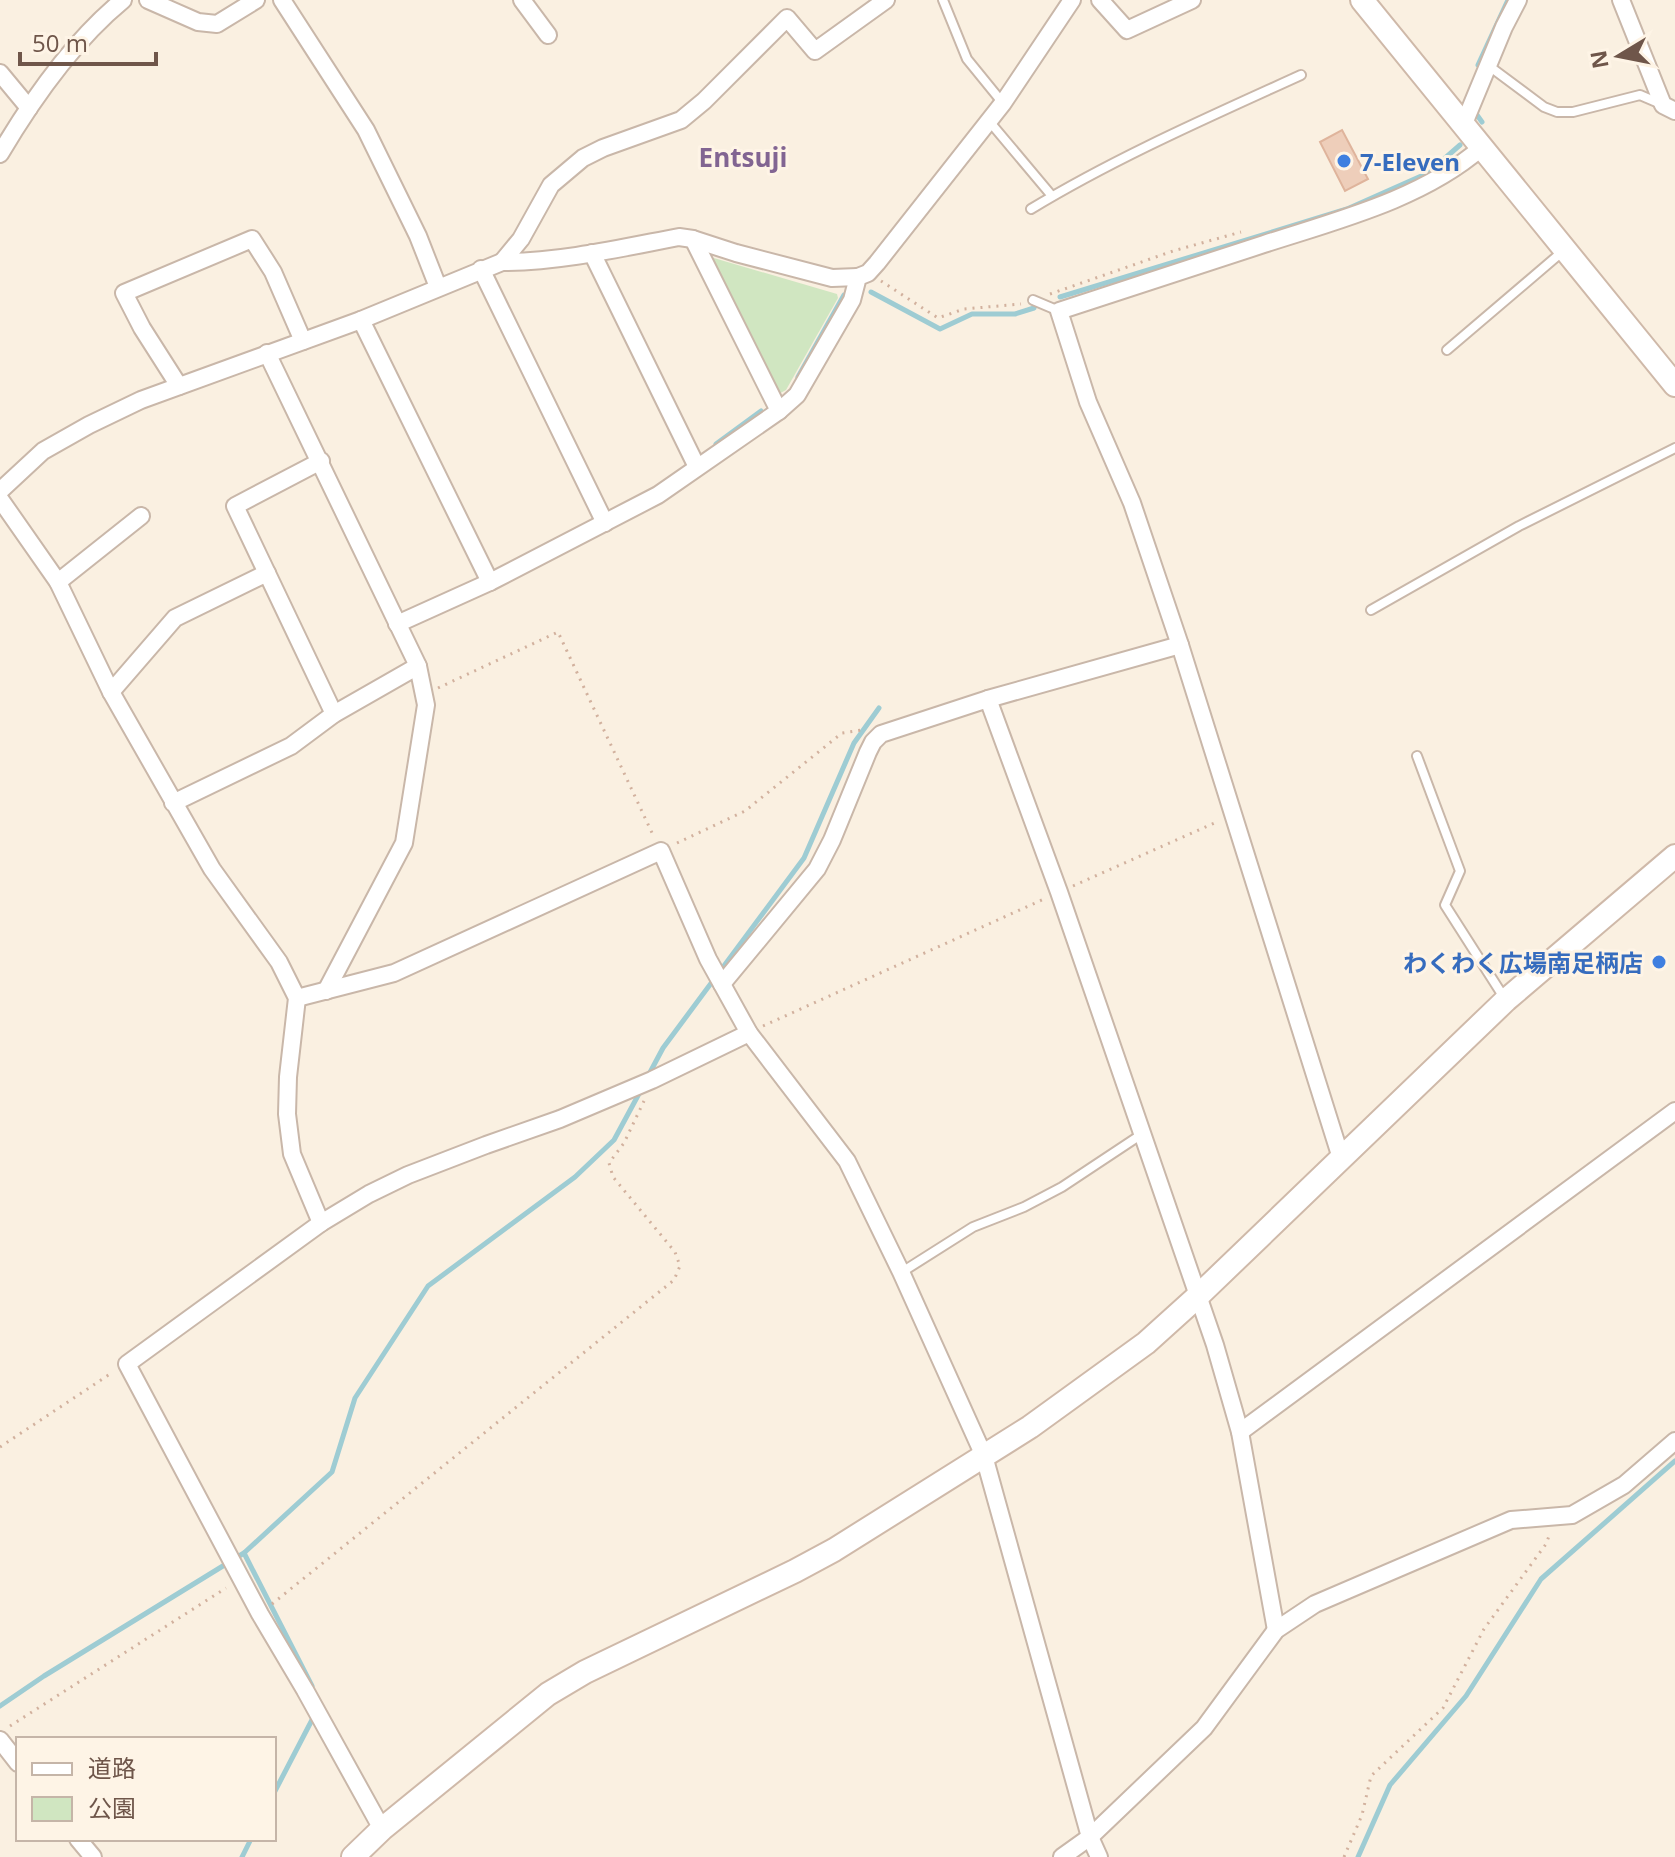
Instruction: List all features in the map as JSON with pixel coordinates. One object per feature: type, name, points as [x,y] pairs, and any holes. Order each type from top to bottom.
[{"type":"street","points":[[0,154],[29,108],[101,19],[123,0]]},
{"type":"street","points":[[148,0],[198,22],[217,24],[256,0]]},
{"type":"street","points":[[282,0],[366,130],[418,236],[438,287]]},
{"type":"street","points":[[522,0],[548,35]]},
{"type":"street","points":[[502,262],[521,239],[551,185],[583,158],[681,120],[787,18],[815,51],[886,0]]},
{"type":"street","points":[[397,624],[490,582],[658,495],[779,411],[797,395],[852,300],[863,275],[1003,103],[1072,0]]},
{"type":"street","points":[[1100,0],[1127,30],[1192,0]]},
{"type":"street","points":[[1362,0],[1675,385]]},
{"type":"street","points":[[1463,126],[1518,0]]},
{"type":"street","points":[[1625,1],[1669,108]]},
{"type":"street","points":[[0,73],[29,108]]},
{"type":"street","points":[[1341,1158],[1180,645],[1132,503],[1088,402],[1059,311],[1371,207],[1457,169],[1481,148]]},
{"type":"street","points":[[0,491],[43,451],[89,425],[179,386],[361,320],[502,262],[592,253],[679,237],[832,278],[863,275]]},
{"type":"street","points":[[179,386],[124,293],[252,239],[273,272],[303,341]]},
{"type":"street","points":[[693,239],[779,411]]},
{"type":"street","points":[[592,253],[697,467]]},
{"type":"street","points":[[481,269],[605,523]]},
{"type":"street","points":[[361,320],[490,582]]},
{"type":"street","points":[[267,353],[418,666],[426,694],[404,843],[326,991]]},
{"type":"street","points":[[321,461],[235,506],[334,714]]},
{"type":"street","points":[[0,499],[58,582],[111,692],[173,803],[212,869],[279,962],[297,998],[287,1114],[292,1154],[321,1223]]},
{"type":"street","points":[[58,582],[141,516]]},
{"type":"street","points":[[111,692],[175,618],[267,573]]},
{"type":"street","points":[[722,984],[817,869],[868,752],[881,734],[988,699],[1180,645]]},
{"type":"street","points":[[173,803],[291,746],[334,714],[418,666]]},
{"type":"street","points":[[988,699],[1059,892],[1215,1345],[1240,1432],[1276,1630]]},
{"type":"street","points":[[297,998],[394,973],[661,851],[708,959],[749,1033],[847,1161],[984,1456],[1090,1837],[1099,1857]]},
{"type":"street","points":[[353,1857],[382,1829],[548,1694],[585,1672],[834,1550],[984,1456],[1146,1343],[1506,1000],[1675,856]]},
{"type":"street","points":[[382,1829],[260,1614],[127,1364],[321,1223],[369,1194],[408,1175],[560,1119],[652,1080],[749,1033]]},
{"type":"street","points":[[1240,1432],[1675,1111]]},
{"type":"street","points":[[1062,1857],[1090,1837],[1204,1728],[1276,1630],[1315,1604],[1511,1520],[1572,1515],[1624,1485],[1675,1441]]},
{"type":"street","points":[[0,1740],[16,1760]]},
{"type":"street","points":[[80,1841],[93,1857]]},
{"type":"lane","points":[[943,0],[967,59],[1003,103]]},
{"type":"lane","points":[[1488,66],[1544,107],[1557,112],[1573,112],[1640,95],[1669,108]]},
{"type":"lane","points":[[1031,209],[1140,149],[1301,75]]},
{"type":"lane","points":[[989,121],[1052,196]]},
{"type":"lane","points":[[1447,350],[1564,250]]},
{"type":"lane","points":[[1033,300],[1059,311]]},
{"type":"lane","points":[[1371,610],[1519,526],[1675,448]]},
{"type":"lane","points":[[1417,756],[1460,871],[1445,905],[1506,1000]]},
{"type":"lane","points":[[901,1272],[973,1227],[1024,1207],[1062,1187],[1143,1133]]},
{"type":"path","points":[[863,275],[938,318],[964,309],[1015,306],[1173,251],[1243,231]]},
{"type":"path","points":[[426,694],[558,632],[661,851],[745,811],[842,733],[858,729],[881,734]]},
{"type":"path","points":[[749,1033],[1234,815]]},
{"type":"path","points":[[260,1614],[674,1280],[680,1266],[675,1252],[613,1177],[609,1163],[624,1143],[652,1080]]},
{"type":"path","points":[[0,1447],[127,1364]]},
{"type":"path","points":[[1344,1857],[1362,1815],[1371,1776],[1443,1708],[1484,1629],[1546,1544],[1554,1517]]},
{"type":"path","points":[[0,1733],[241,1579]]},
{"type":"green space","points":[[707,256],[837,294],[838,298],[786,390],[775,396]]},
{"type":"building","name":"7-Eleven","points":[[1342,130],[1368,179],[1345,191],[1320,142]]},
{"type":"waterway","points":[[1478,65],[1508,0]]},
{"type":"waterway","points":[[1477,115],[1482,122]]},
{"type":"waterway","points":[[1060,297],[1347,209],[1428,173],[1460,145]]},
{"type":"waterway","points":[[871,292],[940,329],[972,314],[1015,314],[1034,308]]},
{"type":"waterway","points":[[798,377],[844,295]]},
{"type":"waterway","points":[[716,444],[761,411]]},
{"type":"waterway","points":[[647,1078],[663,1048],[804,858],[854,743],[879,708]]},
{"type":"waterway","points":[[312,1686],[244,1553],[332,1472],[355,1398],[428,1286],[575,1177],[614,1140],[641,1090]]},
{"type":"waterway","points":[[1358,1857],[1390,1785],[1466,1696],[1541,1579],[1675,1461]]},
{"type":"waterway","points":[[0,1706],[244,1553]]},
{"type":"waterway","points":[[276,1789],[314,1716]]},
{"type":"waterway","points":[[242,1857],[250,1841]]},
{"type":"place","name":"7-Eleven","points":[[1344,161]]},
{"type":"place","name":"わくわく広場南足柄店","points":[[1659,962]]},
{"type":"district","name":"Entsuji","points":[[743,157]]}]
